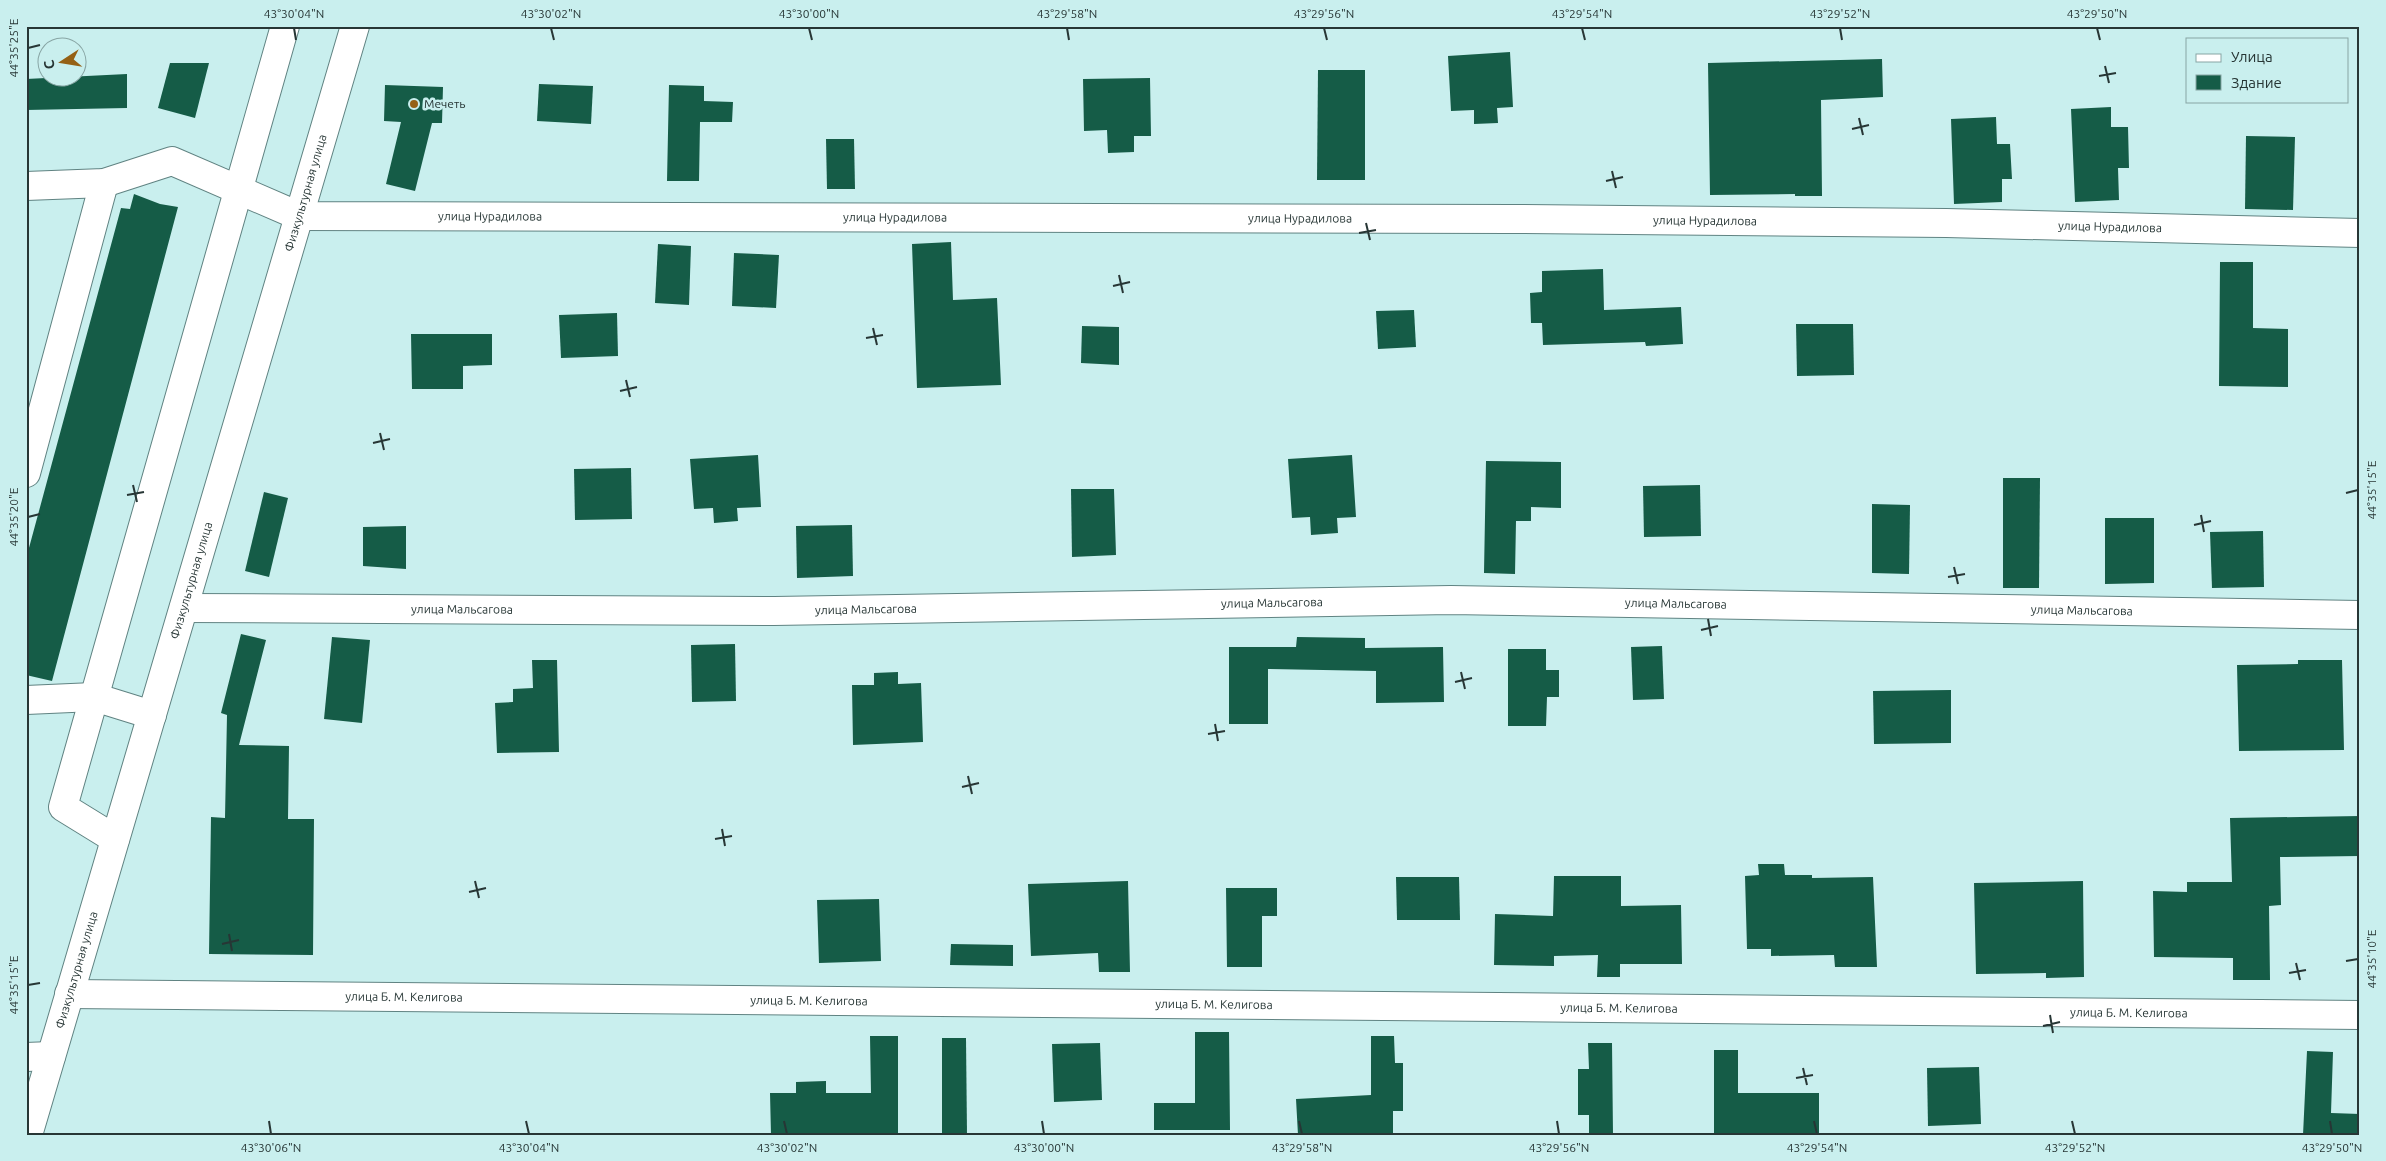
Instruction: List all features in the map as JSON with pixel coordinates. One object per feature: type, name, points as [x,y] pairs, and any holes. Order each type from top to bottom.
[{"type":"street","points":[[115,839],[63,807],[237,189],[285,26]]},
{"type":"street","name":"Физкультурная улица","points":[[28,1135],[39,1057],[69,994],[355,26]]},
{"type":"street","points":[[26,186],[104,183],[172,161],[299,216]]},
{"type":"street","points":[[26,473],[104,183]]},
{"type":"street","name":"улица Нурадилова","points":[[299,216],[1524,219],[1946,223],[2360,233]]},
{"type":"street","name":"улица Мальсагова","points":[[184,608],[774,611],[1451,600],[2360,615]]},
{"type":"street","points":[[26,700],[94,697],[152,715]]},
{"type":"street","name":"улица Б. М. Келигова","points":[[69,994],[2360,1015]]},
{"type":"building","points":[[1510,52],[1513,107],[1497,108],[1498,123],[1474,124],[1474,110],[1451,111],[1448,56]]},
{"type":"building","points":[[1882,59],[1883,97],[1821,100],[1822,196],[1795,196],[1795,194],[1710,195],[1708,63]]},
{"type":"building","points":[[170,63],[209,63],[195,118],[158,108]]},
{"type":"building","points":[[1318,70],[1365,70],[1365,180],[1317,180]]},
{"type":"building","points":[[127,74],[127,108],[26,110],[26,79],[38,78],[38,88],[88,88],[88,76]]},
{"type":"building","points":[[1150,78],[1151,136],[1134,136],[1134,152],[1108,153],[1107,130],[1084,131],[1083,79]]},
{"type":"building","points":[[539,84],[593,86],[591,124],[537,121]]},
{"type":"building","points":[[385,85],[443,87],[442,123],[432,123],[415,191],[386,184],[401,122],[384,121]]},
{"type":"building","points":[[669,85],[704,86],[704,101],[733,102],[732,122],[700,122],[699,181],[667,181]]},
{"type":"building","points":[[2111,107],[2111,127],[2128,127],[2129,168],[2118,168],[2119,200],[2075,202],[2071,109]]},
{"type":"building","points":[[1996,117],[1997,144],[2010,144],[2012,179],[2002,179],[2002,202],[1954,204],[1951,119]]},
{"type":"building","points":[[2246,136],[2295,137],[2293,210],[2245,209]]},
{"type":"building","points":[[826,139],[854,139],[855,189],[827,189]]},
{"type":"building","points":[[134,194],[160,204],[178,207],[52,681],[26,675],[26,559],[121,208],[130,209]]},
{"type":"building","points":[[951,242],[953,300],[997,298],[1001,385],[917,388],[912,244]]},
{"type":"building","points":[[658,244],[691,246],[689,305],[655,303]]},
{"type":"building","points":[[734,253],[779,255],[776,308],[732,306]]},
{"type":"building","points":[[2220,262],[2253,262],[2253,328],[2288,329],[2288,387],[2219,386]]},
{"type":"building","points":[[1603,269],[1604,310],[1681,307],[1683,344],[1646,346],[1645,342],[1543,345],[1542,323],[1531,323],[1530,293],[1542,292],[1542,271]]},
{"type":"building","points":[[1414,310],[1416,347],[1378,349],[1376,311]]},
{"type":"building","points":[[617,313],[618,356],[561,358],[559,315]]},
{"type":"building","points":[[1796,324],[1853,324],[1854,375],[1797,376]]},
{"type":"building","points":[[1082,326],[1119,327],[1119,365],[1081,363]]},
{"type":"building","points":[[411,334],[492,334],[492,365],[463,366],[463,389],[412,389]]},
{"type":"building","points":[[758,455],[761,507],[737,508],[738,521],[714,523],[713,508],[694,509],[690,459]]},
{"type":"building","points":[[1352,455],[1356,517],[1337,518],[1338,533],[1311,535],[1310,517],[1292,518],[1288,459]]},
{"type":"building","points":[[1486,461],[1561,462],[1561,508],[1531,507],[1531,521],[1516,521],[1515,574],[1484,573]]},
{"type":"building","points":[[631,468],[632,519],[575,520],[574,469]]},
{"type":"building","points":[[2003,478],[2040,478],[2039,588],[2003,588]]},
{"type":"building","points":[[1700,485],[1701,536],[1644,537],[1643,486]]},
{"type":"building","points":[[1071,489],[1114,489],[1116,555],[1072,557]]},
{"type":"building","points":[[264,492],[288,498],[269,577],[245,571]]},
{"type":"building","points":[[1872,504],[1910,505],[1909,574],[1872,573]]},
{"type":"building","points":[[2105,518],[2154,518],[2154,583],[2105,584]]},
{"type":"building","points":[[852,525],[853,576],[797,578],[796,526]]},
{"type":"building","points":[[406,526],[406,569],[363,566],[363,527]]},
{"type":"building","points":[[2263,531],[2264,587],[2212,588],[2210,532]]},
{"type":"building","points":[[241,634],[266,640],[239,745],[289,746],[288,819],[314,819],[313,955],[209,954],[211,817],[225,818],[227,715],[221,713]]},
{"type":"building","points":[[332,637],[370,640],[362,723],[324,719]]},
{"type":"building","points":[[1297,637],[1365,638],[1365,648],[1443,647],[1444,702],[1376,703],[1376,671],[1268,669],[1268,724],[1229,724],[1229,647],[1296,647]]},
{"type":"building","points":[[735,644],[736,701],[692,702],[691,645]]},
{"type":"building","points":[[1662,646],[1664,699],[1633,700],[1631,647]]},
{"type":"building","points":[[1508,649],[1546,649],[1546,670],[1559,670],[1559,697],[1547,697],[1546,726],[1508,726]]},
{"type":"building","points":[[532,660],[557,660],[559,752],[497,753],[495,703],[513,702],[513,689],[533,688]]},
{"type":"building","points":[[2298,660],[2342,660],[2344,750],[2239,751],[2237,665],[2298,664]]},
{"type":"building","points":[[898,672],[898,684],[921,683],[923,742],[853,745],[852,685],[874,685],[874,673]]},
{"type":"building","points":[[1951,690],[1951,743],[1874,744],[1873,691]]},
{"type":"building","points":[[2360,816],[2360,856],[2280,857],[2281,905],[2269,906],[2270,980],[2233,980],[2233,958],[2154,957],[2153,891],[2187,892],[2187,882],[2232,882],[2230,818]]},
{"type":"building","points":[[1758,864],[1784,864],[1785,875],[1812,875],[1812,878],[1873,877],[1877,967],[1835,967],[1834,955],[1771,956],[1771,949],[1747,949],[1745,876],[1759,875]]},
{"type":"building","points":[[1554,876],[1621,876],[1621,906],[1681,905],[1682,964],[1620,964],[1620,977],[1597,977],[1598,955],[1554,956],[1554,966],[1494,965],[1495,914],[1553,916]]},
{"type":"building","points":[[1396,877],[1459,877],[1460,920],[1397,920]]},
{"type":"building","points":[[1128,881],[1130,972],[1099,972],[1098,953],[1031,956],[1028,884]]},
{"type":"building","points":[[2083,881],[2084,977],[2046,978],[2046,973],[1976,974],[1974,883]]},
{"type":"building","points":[[1226,888],[1277,888],[1277,916],[1262,916],[1262,967],[1227,967]]},
{"type":"building","points":[[879,899],[881,961],[819,963],[817,900]]},
{"type":"building","points":[[951,944],[1013,945],[1013,966],[950,965]]},
{"type":"building","points":[[1195,1032],[1229,1032],[1230,1130],[1154,1130],[1154,1103],[1195,1103]]},
{"type":"building","points":[[870,1036],[898,1036],[898,1135],[771,1135],[770,1093],[796,1093],[796,1082],[826,1081],[826,1093],[871,1093]]},
{"type":"building","points":[[1371,1036],[1394,1036],[1395,1063],[1403,1063],[1403,1111],[1393,1111],[1393,1135],[1298,1135],[1296,1099],[1371,1095]]},
{"type":"building","points":[[942,1038],[966,1038],[967,1135],[942,1135]]},
{"type":"building","points":[[1100,1043],[1102,1100],[1054,1102],[1052,1044]]},
{"type":"building","points":[[1588,1043],[1612,1043],[1613,1135],[1589,1135],[1589,1115],[1578,1115],[1578,1069],[1589,1069]]},
{"type":"building","points":[[1714,1050],[1738,1050],[1738,1093],[1819,1093],[1819,1135],[1714,1135]]},
{"type":"building","points":[[2307,1051],[2333,1052],[2331,1113],[2360,1114],[2360,1135],[2303,1135]]},
{"type":"building","points":[[1979,1067],[1981,1124],[1928,1126],[1927,1068]]},
{"type":"place","name":"Мечеть","points":[[414,104]]}]
